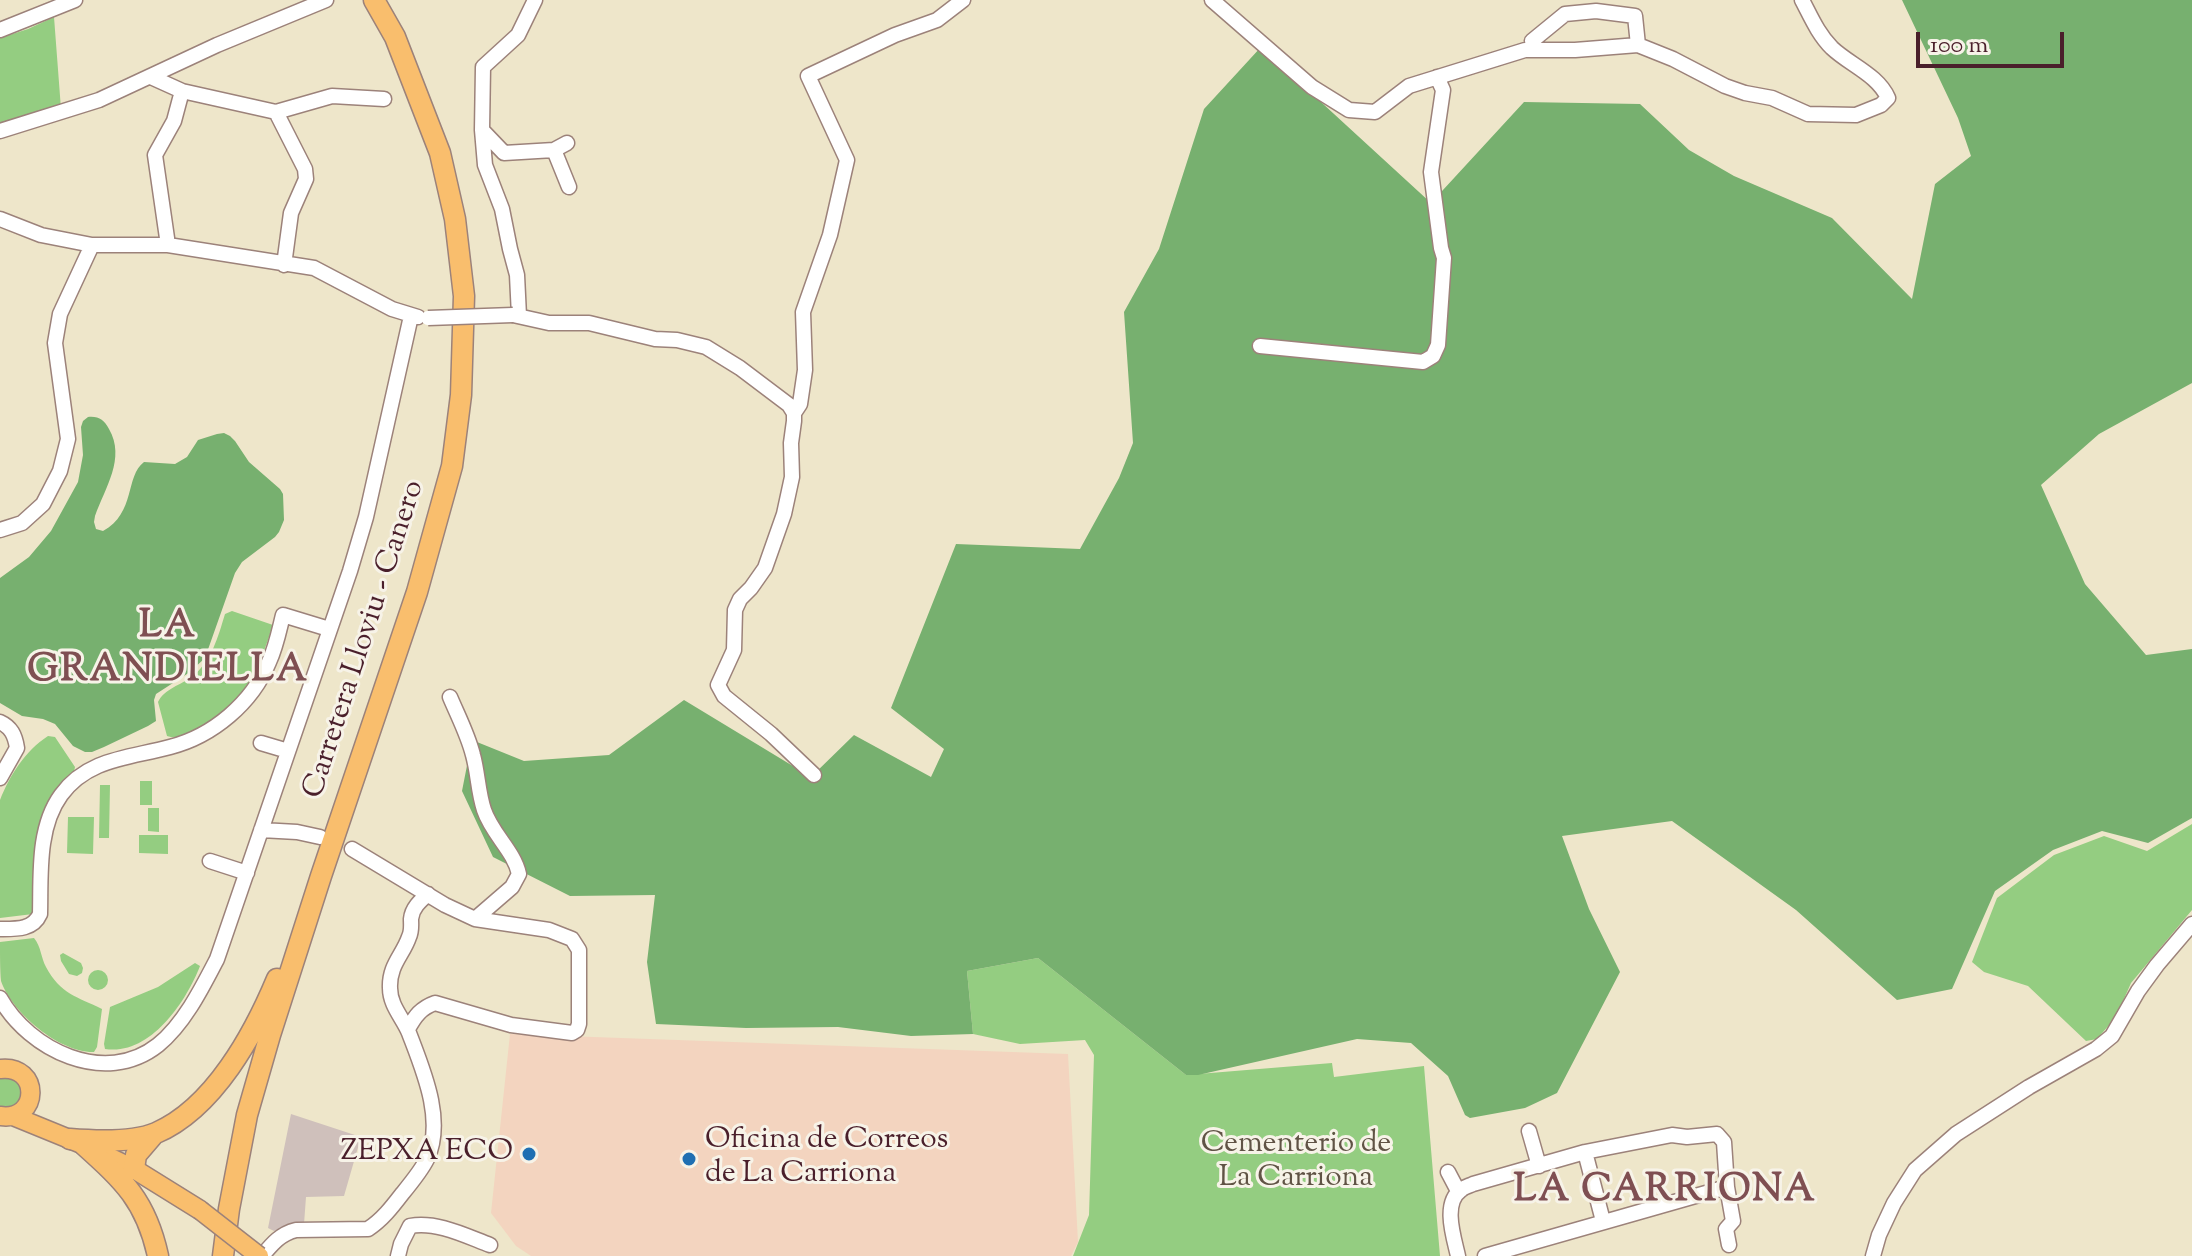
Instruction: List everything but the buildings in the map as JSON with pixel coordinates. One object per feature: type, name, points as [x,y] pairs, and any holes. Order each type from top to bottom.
[{"type":"highway","name":"Carretera Lloviu - Canero","points":[[223,1256],[247,1115],[321,876],[417,592],[452,466],[461,395],[464,296],[455,219],[440,153],[395,37],[374,0]]},
{"type":"highway","points":[[134,1169],[136,1155],[154,1134],[199,1103],[248,1038],[273,989],[321,876]]},
{"type":"highway","points":[[231,1256],[247,1143],[247,1115]]},
{"type":"highway","points":[[72,1140],[103,1141],[154,1134]]},
{"type":"highway","points":[[72,1140],[119,1178],[137,1198],[151,1227],[158,1256]]},
{"type":"main road","points":[[5,1065],[25,1076],[37,1112],[72,1140]]},
{"type":"main road","points":[[7,1116],[24,1109],[30,1098]]},
{"type":"main road","points":[[7,1116],[72,1140],[134,1169],[200,1210],[260,1256]]},
{"type":"street","points":[[0,30],[75,0]]},
{"type":"street","points":[[0,131],[77,108],[151,77],[269,22],[307,0]]},
{"type":"street","points":[[269,22],[326,0]]},
{"type":"street","points":[[516,316],[517,275],[502,209],[485,165],[483,67],[518,35],[535,0]]},
{"type":"street","points":[[814,775],[771,734],[724,696],[718,685],[734,650],[735,610],[765,568],[784,514],[792,477],[794,413],[800,404],[805,370],[803,312],[830,235],[847,160],[808,76],[895,35],[937,20],[963,0]]},
{"type":"street","points":[[1212,0],[1312,87],[1349,110],[1375,112],[1409,86],[1525,50],[1638,45],[1725,86],[1772,98],[1808,114],[1856,115],[1881,105],[1888,98],[1883,87],[1819,34],[1802,0]]},
{"type":"street","points":[[1532,41],[1565,14],[1596,11],[1635,16],[1638,45]]},
{"type":"street","points":[[151,77],[182,91],[276,112],[332,96],[384,99]]},
{"type":"street","points":[[1260,346],[1423,362],[1433,356],[1438,345],[1444,258],[1431,172],[1443,90],[1437,77]]},
{"type":"street","points":[[168,245],[155,155],[174,121],[182,91]]},
{"type":"street","points":[[276,112],[305,169],[306,179],[291,213],[284,265]]},
{"type":"street","points":[[482,130],[504,153],[560,147],[569,187]]},
{"type":"street","points":[[0,219],[41,235],[92,245],[168,245],[314,268],[411,316],[516,316],[549,323],[589,323],[655,339],[677,340],[706,347],[768,388],[794,413]]},
{"type":"street","points":[[0,530],[22,523],[43,504],[60,471],[68,439],[55,343],[60,314],[92,245]]},
{"type":"street","points":[[0,998],[21,1027],[41,1043],[78,1060],[96,1064],[121,1062],[140,1056],[158,1045],[187,1012],[205,983],[217,959],[350,571],[366,517],[411,316]]},
{"type":"street","points":[[0,929],[33,925],[38,921],[47,825],[61,795],[69,786],[96,766],[171,747],[197,737],[225,720],[251,692],[269,664],[283,615],[329,629]]},
{"type":"street","points":[[450,697],[474,756],[477,782],[492,830],[517,863],[519,874],[512,887],[475,919]]},
{"type":"street","points":[[0,722],[15,735],[17,748],[0,778]]},
{"type":"street","points":[[261,743],[288,751]]},
{"type":"street","points":[[261,830],[320,837]]},
{"type":"street","points":[[352,849],[475,919],[549,930],[572,939],[579,950],[579,1024],[572,1033],[511,1025],[435,1003],[424,1007],[408,1029]]},
{"type":"street","points":[[210,861],[247,873]]},
{"type":"street","points":[[260,1256],[275,1240],[296,1230],[368,1229],[388,1212],[428,1157],[433,1109],[408,1029],[395,1010],[390,989],[393,966],[409,940],[411,915],[416,905],[428,894]]},
{"type":"street","points":[[1873,1256],[1894,1203],[1915,1170],[1956,1134],[2096,1049],[2112,1036],[2138,991],[2192,924]]},
{"type":"street","points":[[1529,1131],[1539,1166]]},
{"type":"street","points":[[1458,1256],[1451,1219],[1452,1201],[1458,1191],[1585,1152],[1672,1135],[1717,1134],[1724,1142],[1733,1221],[1726,1229],[1729,1245]]},
{"type":"street","points":[[1585,1152],[1603,1221]]},
{"type":"street","points":[[1448,1172],[1458,1191]]},
{"type":"street","points":[[1485,1256],[1727,1187]]},
{"type":"street","points":[[398,1256],[410,1226],[419,1224],[436,1226],[490,1245]]},
{"type":"shaded area","points":[[510,1034],[1068,1054],[1078,1242],[1071,1256],[531,1256],[516,1246],[491,1213]]},
{"type":"shaded area","points":[[291,1114],[361,1137],[344,1196],[306,1197],[304,1224],[274,1231],[268,1228]]},
{"type":"green space","points":[[1902,0],[2192,0],[2192,383],[2099,434],[2041,485],[2085,584],[2146,655],[2192,649],[2192,818],[2148,843],[2102,831],[2053,850],[1995,891],[1952,989],[1897,1000],[1796,910],[1672,821],[1562,836],[1589,909],[1620,972],[1557,1093],[1525,1108],[1470,1118],[1465,1115],[1448,1076],[1411,1043],[1357,1039],[1198,1075],[1186,1075],[1038,958],[967,971],[973,1034],[911,1036],[838,1027],[746,1028],[656,1024],[647,962],[655,895],[570,896],[493,857],[462,791],[472,740],[524,761],[609,755],[684,700],[811,777],[854,735],[931,777],[944,749],[891,708],[956,544],[1080,549],[1119,478],[1133,443],[1124,312],[1159,249],[1204,109],[1261,47],[1431,203],[1524,102],[1640,104],[1689,150],[1734,176],[1832,218],[1912,299],[1935,184],[1971,156],[1958,118]]},
{"type":"green space","points":[[54,17],[61,109],[0,126],[0,38]]},
{"type":"green space","points":[[88,417],[105,423],[114,440],[115,451],[112,473],[95,516],[96,529],[103,531],[121,515],[134,476],[144,462],[175,464],[187,457],[198,440],[224,433],[235,441],[249,462],[280,489],[284,520],[275,537],[242,562],[235,573],[205,658],[190,672],[156,694],[156,721],[92,752],[73,746],[55,724],[22,716],[0,703],[0,578],[29,557],[51,531],[78,482],[83,455],[81,427]]},
{"type":"green space","points":[[232,611],[273,625],[262,657],[240,695],[217,717],[190,734],[167,736],[158,702],[164,694],[200,670],[214,648],[225,614]]},
{"type":"green space","points":[[48,736],[55,737],[75,767],[74,772],[60,785],[50,802],[33,914],[0,918],[0,800],[19,764]]},
{"type":"green space","points":[[140,781],[152,781],[152,805],[140,805]]},
{"type":"green space","points":[[100,785],[110,785],[109,838],[99,838]]},
{"type":"green space","points":[[148,808],[159,808],[159,832],[148,831]]},
{"type":"green space","points":[[68,817],[94,817],[93,854],[67,853]]},
{"type":"green space","points":[[2192,824],[2192,910],[2131,983],[2116,1017],[2097,1039],[2086,1041],[2028,986],[1984,972],[1972,962],[1997,898],[2054,855],[2104,836],[2147,851]]},
{"type":"green space","points":[[139,835],[168,835],[168,854],[139,853]]},
{"type":"green space","points":[[34,938],[46,967],[57,983],[70,994],[102,1009],[94,1052],[67,1046],[39,1029],[15,1006],[7,993],[1,981],[0,942]]},
{"type":"green space","points":[[63,953],[81,963],[82,973],[77,976],[69,974],[61,961],[60,955]]},
{"type":"green space","name":"Cementerio de La Carriona","points":[[1038,958],[1186,1075],[1332,1063],[1334,1077],[1424,1066],[1440,1256],[1073,1256],[1089,1215],[1094,1055],[1085,1040],[1020,1044],[973,1034],[967,971]]},
{"type":"green space","points":[[195,963],[200,966],[194,980],[164,1024],[137,1044],[121,1049],[105,1049],[110,1007],[158,987]]},
{"type":"green space","points":[[98,970],[105,973],[108,980],[105,987],[98,990],[91,987],[88,980],[91,973]]},
{"type":"green space","points":[[0,1076],[15,1078],[23,1092],[18,1103],[0,1107]]},
{"type":"place","name":"ZEPXA ECO","points":[[529,1154]]},
{"type":"place","name":"Oficina de Correos de La Carriona","points":[[689,1159]]},
{"type":"district","name":"LA GRANDIELLA","points":[[168,652]]},
{"type":"district","name":"LA CARRIONA","points":[[1665,1194]]}]
